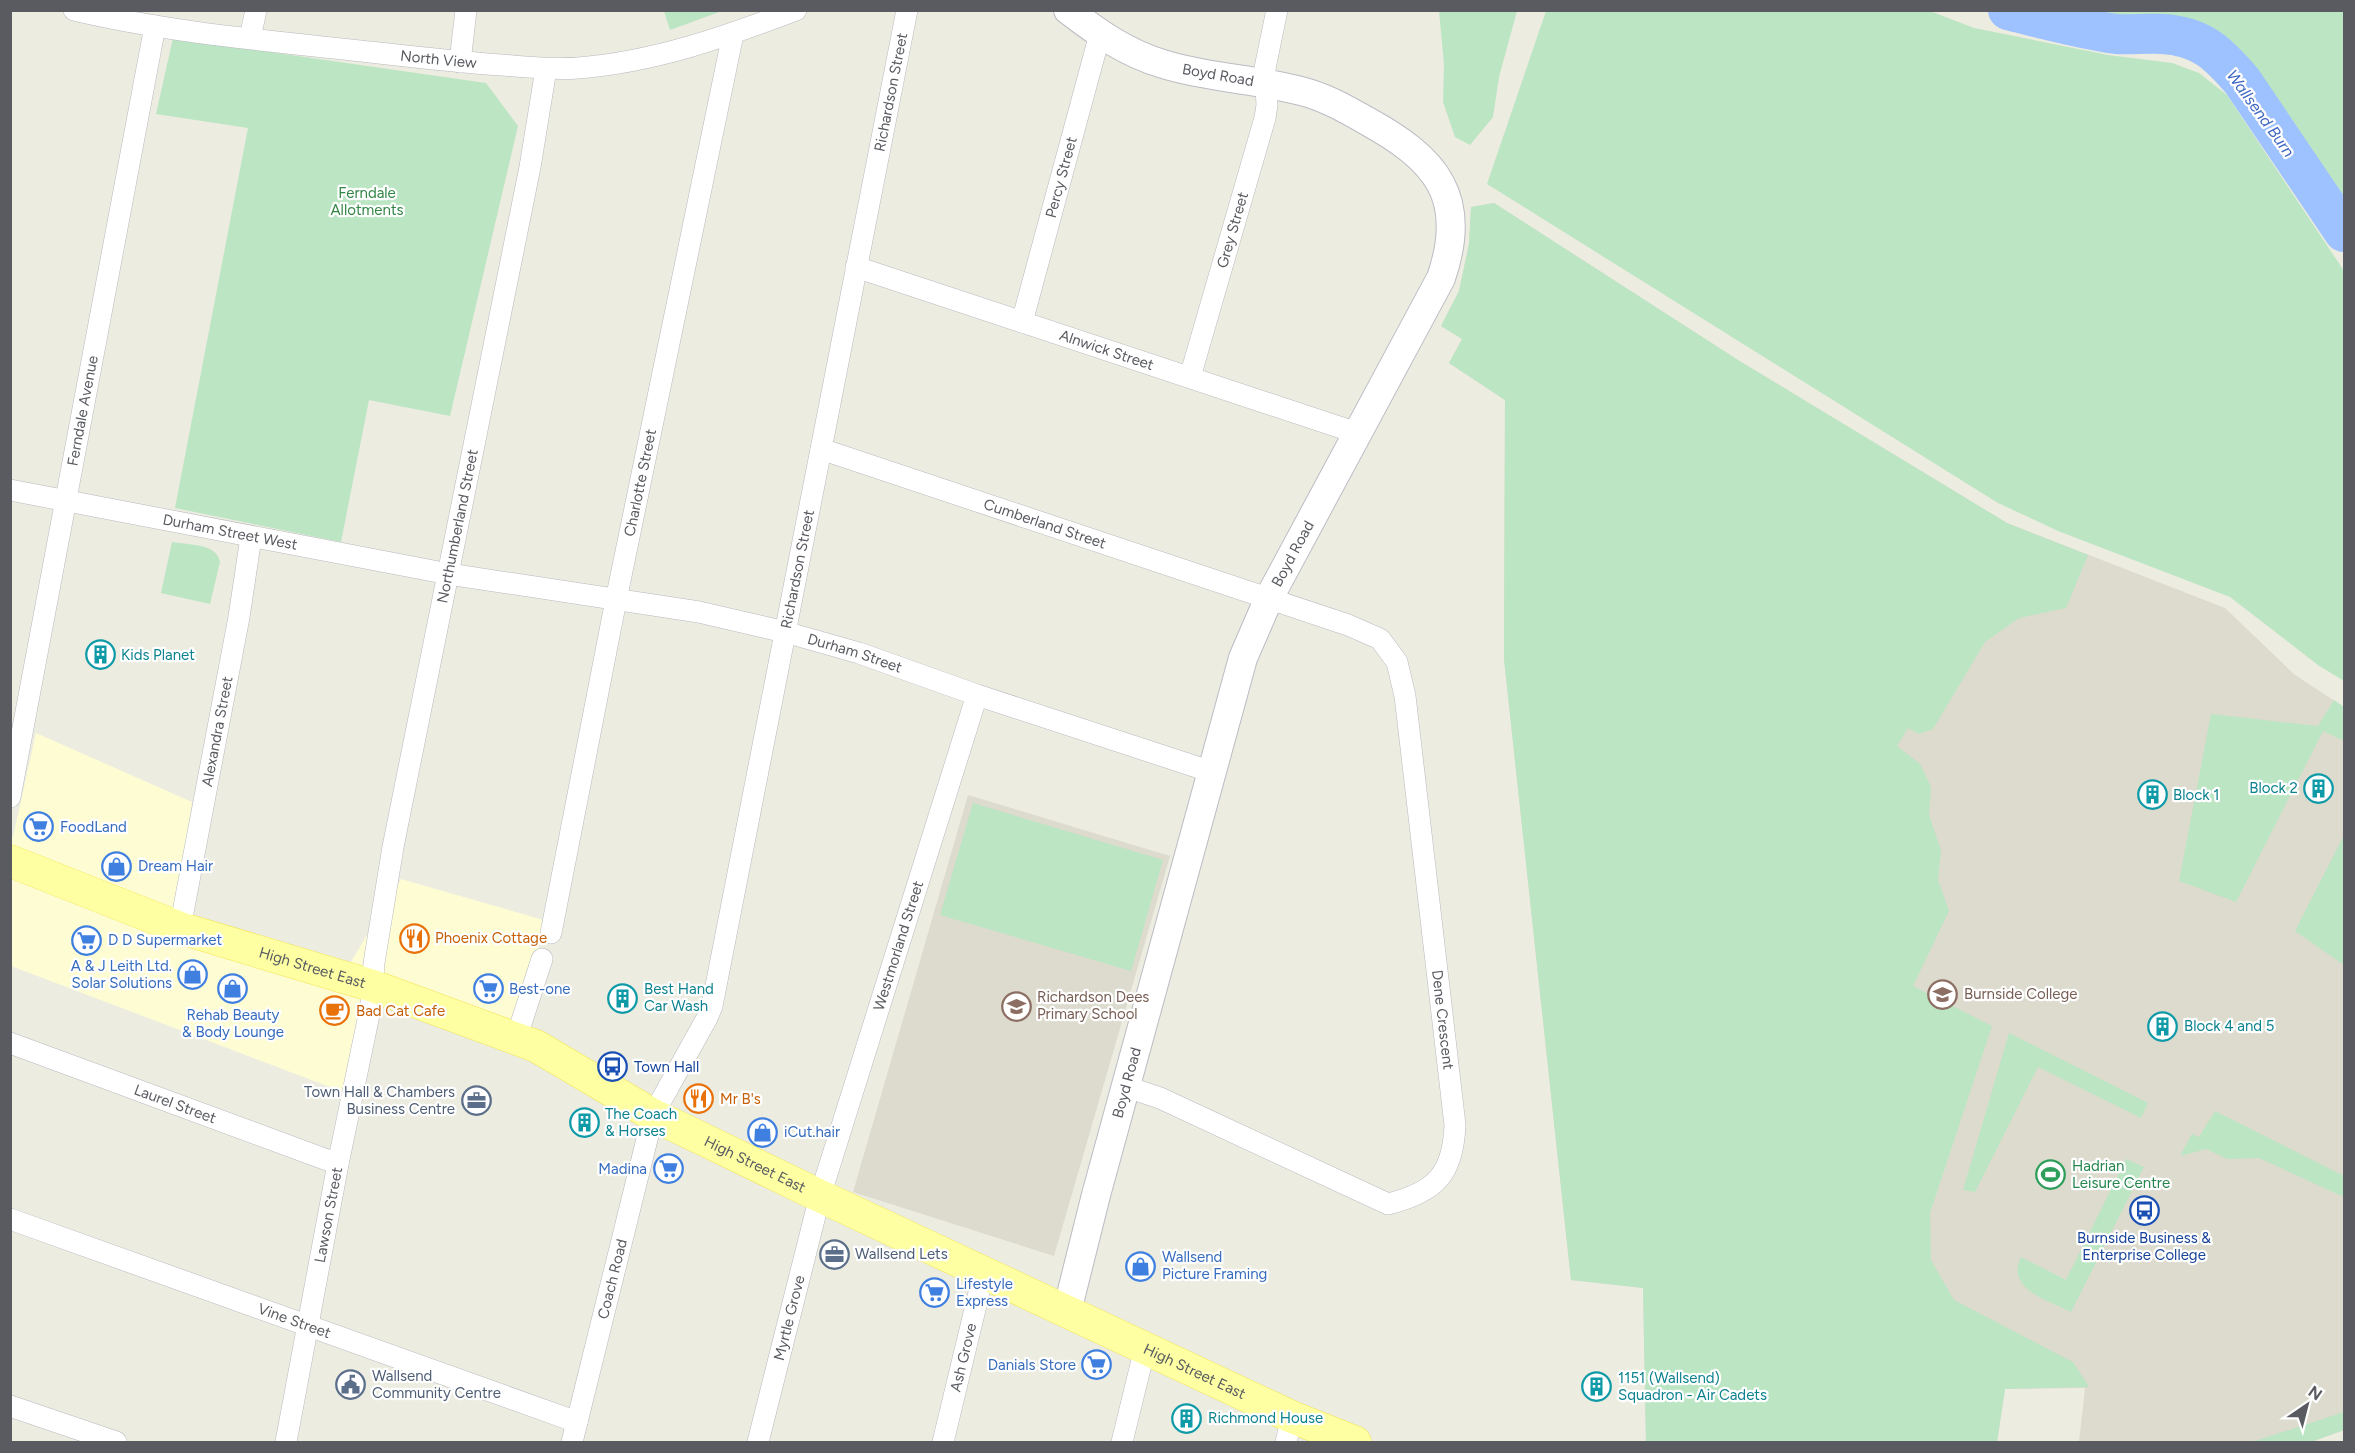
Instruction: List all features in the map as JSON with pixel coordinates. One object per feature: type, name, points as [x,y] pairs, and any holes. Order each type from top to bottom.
[{"type":"main road","name":"High Street East","points":[[10,861],[180,927],[373,986],[536,1046],[653,1115],[1145,1348],[1289,1430],[1355,1443]]},
{"type":"street","name":"North View","points":[[74,10],[155,26],[250,38],[460,62],[546,69],[622,63],[677,51],[733,34],[796,10]]},
{"type":"street","points":[[250,38],[256,10]]},
{"type":"street","points":[[460,62],[466,10]]},
{"type":"street","name":"Richardson Street","points":[[653,1115],[712,1005],[907,10]]},
{"type":"street","name":"Boyd Road","points":[[1067,1311],[1243,658],[1269,598],[1441,278],[1448,259],[1452,227],[1448,197],[1430,167],[1406,144],[1389,133],[1324,98],[1266,83],[1184,70],[1135,54],[1100,34],[1068,10]]},
{"type":"street","name":"Grey Street","points":[[1190,377],[1265,118],[1268,47],[1277,10]]},
{"type":"street","name":"Ferndale Avenue","points":[[12,786],[155,26]]},
{"type":"street","name":"Charlotte Street","points":[[551,933],[616,600],[733,34]]},
{"type":"street","name":"Percy Street","points":[[1022,321],[1100,34]]},
{"type":"street","name":"Northumberland Street","points":[[373,986],[374,963],[393,847],[530,167],[546,69]]},
{"type":"street","name":"Alnwick Street","points":[[856,267],[1357,433]]},
{"type":"street","name":"Cumberland Street","points":[[821,449],[1269,598]]},
{"type":"street","name":"Durham Street West","points":[[10,490],[449,574]]},
{"type":"street","name":"Alexandra Street","points":[[180,927],[239,617],[251,537]]},
{"type":"street","name":"Durham Street","points":[[449,574],[699,612],[785,632],[859,653],[977,695],[1212,772]]},
{"type":"street","name":"Dene Crescent","points":[[1127,1087],[1160,1098],[1388,1204],[1408,1199],[1428,1189],[1446,1170],[1454,1149],[1455,1125],[1451,1089],[1405,696],[1398,662],[1380,639],[1269,598]]},
{"type":"street","name":"Westmorland Street","points":[[820,1196],[977,695]]},
{"type":"street","points":[[516,1038],[542,959]]},
{"type":"street","name":"Lawson Street","points":[[286,1443],[338,1164],[372,1005],[373,986]]},
{"type":"street","name":"Laurel Street","points":[[10,1043],[338,1164]]},
{"type":"street","name":"Coach Road","points":[[572,1443],[653,1115]]},
{"type":"street","name":"Myrtle Grove","points":[[758,1443],[820,1196]]},
{"type":"street","name":"Vine Street","points":[[10,1219],[577,1422]]},
{"type":"street","name":"Ash Grove","points":[[943,1443],[984,1272]]},
{"type":"street","points":[[1122,1443],[1145,1348]]},
{"type":"street","points":[[10,1406],[116,1443]]},
{"type":"shaded area","name":"Burnside College","points":[[1494,203],[1738,360],[2007,523],[2225,608],[2295,675],[2344,707],[2344,1430],[2311,1442],[2079,1442],[2085,1388],[2005,1389],[1997,1442],[1646,1442],[1643,1288],[1571,1280],[1504,659],[1505,400],[1449,363],[1462,339],[1441,326],[1459,291],[1469,244],[1471,207]]},
{"type":"shaded area","points":[[36,733],[192,802],[176,911],[349,965],[401,879],[547,921],[506,1048],[377,1002],[359,1098],[11,966],[10,836],[13,837]]},
{"type":"shaded area","name":"Richardson Dees Primary School","points":[[968,795],[1170,856],[1054,1256],[853,1192]]},
{"type":"green space","points":[[664,10],[722,11],[670,30]]},
{"type":"green space","points":[[1439,11],[1517,11],[1499,77],[1493,117],[1470,145],[1455,137],[1443,102],[1444,64]]},
{"type":"green space","points":[[1546,11],[1930,11],[1974,28],[2108,55],[2172,63],[2199,73],[2227,95],[2344,271],[2344,681],[2318,665],[2230,597],[2058,531],[1998,503],[1487,184]]},
{"type":"green space","points":[[2049,11],[2344,11],[2344,217],[2239,62],[2215,38],[2191,28],[2166,24],[2097,23]]},
{"type":"green space","name":"Ferndale Allotments","points":[[173,38],[486,83],[518,126],[450,416],[369,400],[341,542],[175,508],[248,128],[156,114]]},
{"type":"green space","name":"Burnside College","points":[[1494,203],[1738,360],[2007,523],[2088,555],[2066,608],[2019,618],[1985,642],[1933,729],[1919,734],[1908,728],[1897,746],[1920,764],[1931,787],[1929,815],[1941,850],[1938,880],[1949,911],[1913,986],[1992,1026],[1930,1213],[1931,1260],[1954,1300],[2073,1362],[2089,1387],[2005,1389],[1997,1442],[1646,1442],[1643,1288],[1571,1280],[1504,659],[1505,400],[1449,363],[1462,339],[1441,326],[1459,291],[1469,244],[1471,207]]},
{"type":"green space","points":[[172,542],[208,548],[218,556],[220,562],[210,604],[161,593]]},
{"type":"green space","points":[[2334,700],[2344,707],[2344,741],[2323,731],[2236,902],[2179,881],[2211,714],[2318,726]]},
{"type":"green space","points":[[973,803],[1163,860],[1131,971],[940,915]]},
{"type":"green space","points":[[2344,835],[2344,965],[2295,931]]},
{"type":"green space","points":[[2009,1033],[2148,1103],[2141,1118],[2038,1067],[1975,1192],[1963,1190]]},
{"type":"green space","points":[[2215,1111],[2344,1176],[2344,1197],[2259,1158],[2227,1159],[2206,1149],[2180,1156],[2192,1134],[2199,1137]]},
{"type":"green space","points":[[2126,1159],[2144,1167],[2071,1312],[2041,1298],[2024,1286],[2019,1278],[2018,1268],[2021,1257],[2066,1280]]},
{"type":"green space","points":[[2344,1412],[2344,1430],[2311,1442],[2252,1442]]},
{"type":"waterway","name":"Wallsend Burn","points":[[2008,10],[2076,27],[2116,34],[2176,35],[2208,48],[2242,81],[2344,232]]},
{"type":"place","name":"Kids Planet","points":[[100,655]]},
{"type":"place","name":"Block 2","points":[[2319,788]]},
{"type":"place","name":"Block 1","points":[[2152,795]]},
{"type":"place","name":"FoodLand","points":[[39,827]]},
{"type":"place","name":"Dream Hair","points":[[117,866]]},
{"type":"place","name":"Phoenix Cottage","points":[[414,938]]},
{"type":"place","name":"D D Supermarket","points":[[87,940]]},
{"type":"place","name":"A & J Leith Ltd. Solar Solutions","points":[[193,975]]},
{"type":"place","name":"Rehab Beauty & Body Lounge","points":[[233,988]]},
{"type":"place","name":"Best-one","points":[[488,989]]},
{"type":"place","name":"Burnside College","points":[[1943,994]]},
{"type":"place","name":"Best Hand Car Wash","points":[[623,998]]},
{"type":"place","name":"Richardson Dees Primary School","points":[[1016,1006]]},
{"type":"place","name":"Bad Cat Cafe","points":[[335,1011]]},
{"type":"place","name":"Block 4 and 5","points":[[2163,1026]]},
{"type":"place","name":"Town Hall","points":[[613,1067]]},
{"type":"place","name":"Mr B's","points":[[699,1099]]},
{"type":"place","name":"Town Hall & Chambers Business Centre","points":[[476,1101]]},
{"type":"place","name":"The Coach & Horses","points":[[584,1123]]},
{"type":"place","name":"iCut.hair","points":[[763,1132]]},
{"type":"place","name":"Madina","points":[[668,1169]]},
{"type":"place","name":"Hadrian Leisure Centre","points":[[2051,1175]]},
{"type":"place","name":"Burnside Business & Enterprise College","points":[[2144,1211]]},
{"type":"place","name":"Wallsend Lets","points":[[834,1254]]},
{"type":"place","name":"Wallsend Picture Framing","points":[[1141,1266]]},
{"type":"place","name":"Lifestyle Express","points":[[935,1293]]},
{"type":"place","name":"Danials Store","points":[[1097,1365]]},
{"type":"place","name":"Wallsend Community Centre","points":[[351,1385]]},
{"type":"place","name":"1151 (Wallsend) Squadron - Air Cadets","points":[[1597,1387]]},
{"type":"place","name":"Richmond House","points":[[1187,1418]]}]
